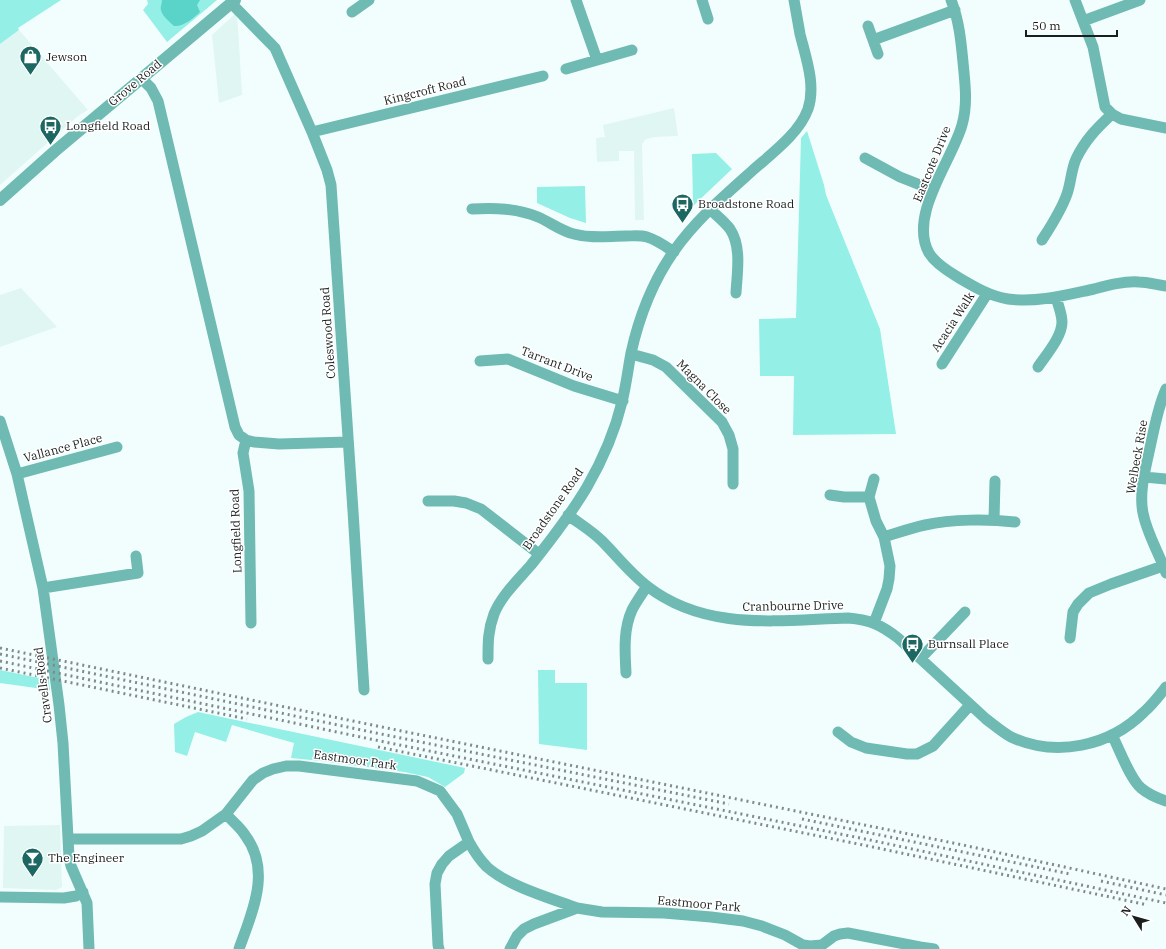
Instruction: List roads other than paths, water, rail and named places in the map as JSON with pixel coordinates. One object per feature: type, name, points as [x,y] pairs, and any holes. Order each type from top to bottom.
[{"type":"street","points":[[352,12],[369,0]]},
{"type":"street","points":[[576,0],[597,60]]},
{"type":"street","points":[[702,0],[708,19]]},
{"type":"street","name":"Broadstone Road","points":[[488,659],[488,636],[495,612],[500,602],[568,515],[587,487],[602,460],[623,401],[635,334],[645,305],[662,270],[690,230],[710,209],[789,137],[804,119],[810,100],[810,74],[799,30],[794,0]]},
{"type":"street","points":[[1075,0],[1093,47],[1105,107],[1121,120],[1166,128]]},
{"type":"street","points":[[1083,21],[1140,0]]},
{"type":"street","name":"Grove Road","points":[[0,200],[49,156],[233,1]]},
{"type":"street","name":"Coleswood Road","points":[[233,1],[275,48],[312,132],[327,170],[331,185],[364,690]]},
{"type":"street","points":[[873,40],[953,5]]},
{"type":"street","name":"Eastcote Drive","points":[[953,5],[960,31],[966,96],[965,111],[962,126],[927,206],[924,234],[926,245],[930,254],[937,263],[946,270],[987,294],[1008,299],[1030,300],[1056,297],[1112,284],[1139,282],[1166,286]]},
{"type":"street","points":[[868,26],[878,54]]},
{"type":"street","points":[[566,69],[632,50]]},
{"type":"street","name":"Kingcroft Road","points":[[312,132],[543,76]]},
{"type":"street","points":[[141,78],[151,88],[158,101],[235,428],[239,435],[246,440],[254,442],[279,444],[348,442]]},
{"type":"street","points":[[1042,240],[1062,207],[1070,184],[1072,170],[1079,153],[1095,130],[1112,114]]},
{"type":"street","points":[[865,158],[900,177],[933,190]]},
{"type":"street","points":[[472,209],[497,208],[518,211],[539,218],[567,232],[583,236],[648,237],[656,240],[674,252]]},
{"type":"street","points":[[710,209],[729,228],[734,238],[737,250],[736,293]]},
{"type":"street","name":"Acacia Walk","points":[[942,364],[987,294]]},
{"type":"street","points":[[1038,367],[1059,336],[1062,321],[1056,297]]},
{"type":"street","name":"Magna Close","points":[[631,354],[653,360],[666,367],[722,422],[729,435],[733,449],[733,484]]},
{"type":"street","name":"Tarrant Drive","points":[[480,361],[508,359],[574,386],[623,401]]},
{"type":"street","name":"Welbeck Rise","points":[[1165,570],[1147,526],[1142,501],[1144,477],[1161,401],[1166,390]]},
{"type":"street","name":"Cravells Road","points":[[0,421],[17,474],[43,588],[60,705],[69,857],[71,866],[87,903],[89,949]]},
{"type":"street","name":"Longfield Road","points":[[246,440],[243,453],[249,497],[251,623]]},
{"type":"street","name":"Vallance Place","points":[[17,474],[117,447]]},
{"type":"street","points":[[1144,477],[1166,479]]},
{"type":"street","points":[[874,479],[869,497],[876,521],[884,537],[890,566],[887,589],[874,623]]},
{"type":"street","points":[[994,520],[995,481]]},
{"type":"street","points":[[830,495],[844,498],[869,497]]},
{"type":"street","points":[[428,501],[454,501],[466,503],[481,509],[539,554]]},
{"type":"street","name":"Cranbourne Drive","points":[[568,515],[593,533],[624,565],[647,586],[662,597],[706,615],[747,621],[848,618],[861,619],[887,629],[921,658],[986,719],[1011,736],[1040,746],[1052,748],[1079,746],[1112,735],[1144,713],[1166,687]]},
{"type":"street","points":[[884,537],[926,525],[946,522],[994,520],[1015,522]]},
{"type":"street","points":[[43,588],[138,573],[136,556]]},
{"type":"street","points":[[1070,638],[1073,612],[1078,604],[1089,593],[1111,584],[1165,570]]},
{"type":"street","points":[[626,673],[625,646],[627,626],[632,610],[647,586]]},
{"type":"street","points":[[921,658],[965,612]]},
{"type":"street","points":[[838,732],[851,742],[866,748],[917,754],[933,746],[970,705]]},
{"type":"street","points":[[1112,735],[1134,780],[1140,788],[1149,794],[1166,801]]},
{"type":"street","name":"Eastmoor Park","points":[[69,838],[181,839],[191,836],[202,831],[226,814],[253,780],[273,769],[286,766],[299,766],[417,782],[440,791],[457,814],[469,842],[481,861],[489,868],[500,877],[531,892],[576,908],[602,912],[664,913],[743,921],[762,926],[803,945],[815,948],[822,945],[834,936],[848,933],[934,949]]},
{"type":"street","points":[[226,814],[245,835],[252,846],[259,871],[255,901],[239,949]]},
{"type":"street","points":[[439,949],[435,884],[437,873],[449,856],[469,842]]},
{"type":"street","points":[[0,897],[64,898],[76,896],[83,892]]},
{"type":"street","name":"Eastmoor Park","points":[[510,949],[517,936],[524,929],[576,908]]},
{"type":"railway","points":[[0,648],[963,845],[1166,889]]},
{"type":"railway","points":[[0,654],[376,733],[729,804]]},
{"type":"railway","points":[[0,661],[375,740],[870,840],[1166,903]]},
{"type":"railway","points":[[0,668],[247,719]]},
{"type":"railway","points":[[378,747],[868,846],[1148,905]]},
{"type":"railway","points":[[802,819],[1070,874]]},
{"type":"railway","points":[[1101,881],[1166,895]]},
{"type":"place","name":"Jewson","points":[[30,76]]},
{"type":"place","name":"Longfield Road","points":[[50,146]]},
{"type":"place","name":"Broadstone Road","points":[[683,224]]},
{"type":"place","name":"Burnsall Place","points":[[912,664]]},
{"type":"place","name":"The Engineer","points":[[32,878]]}]
